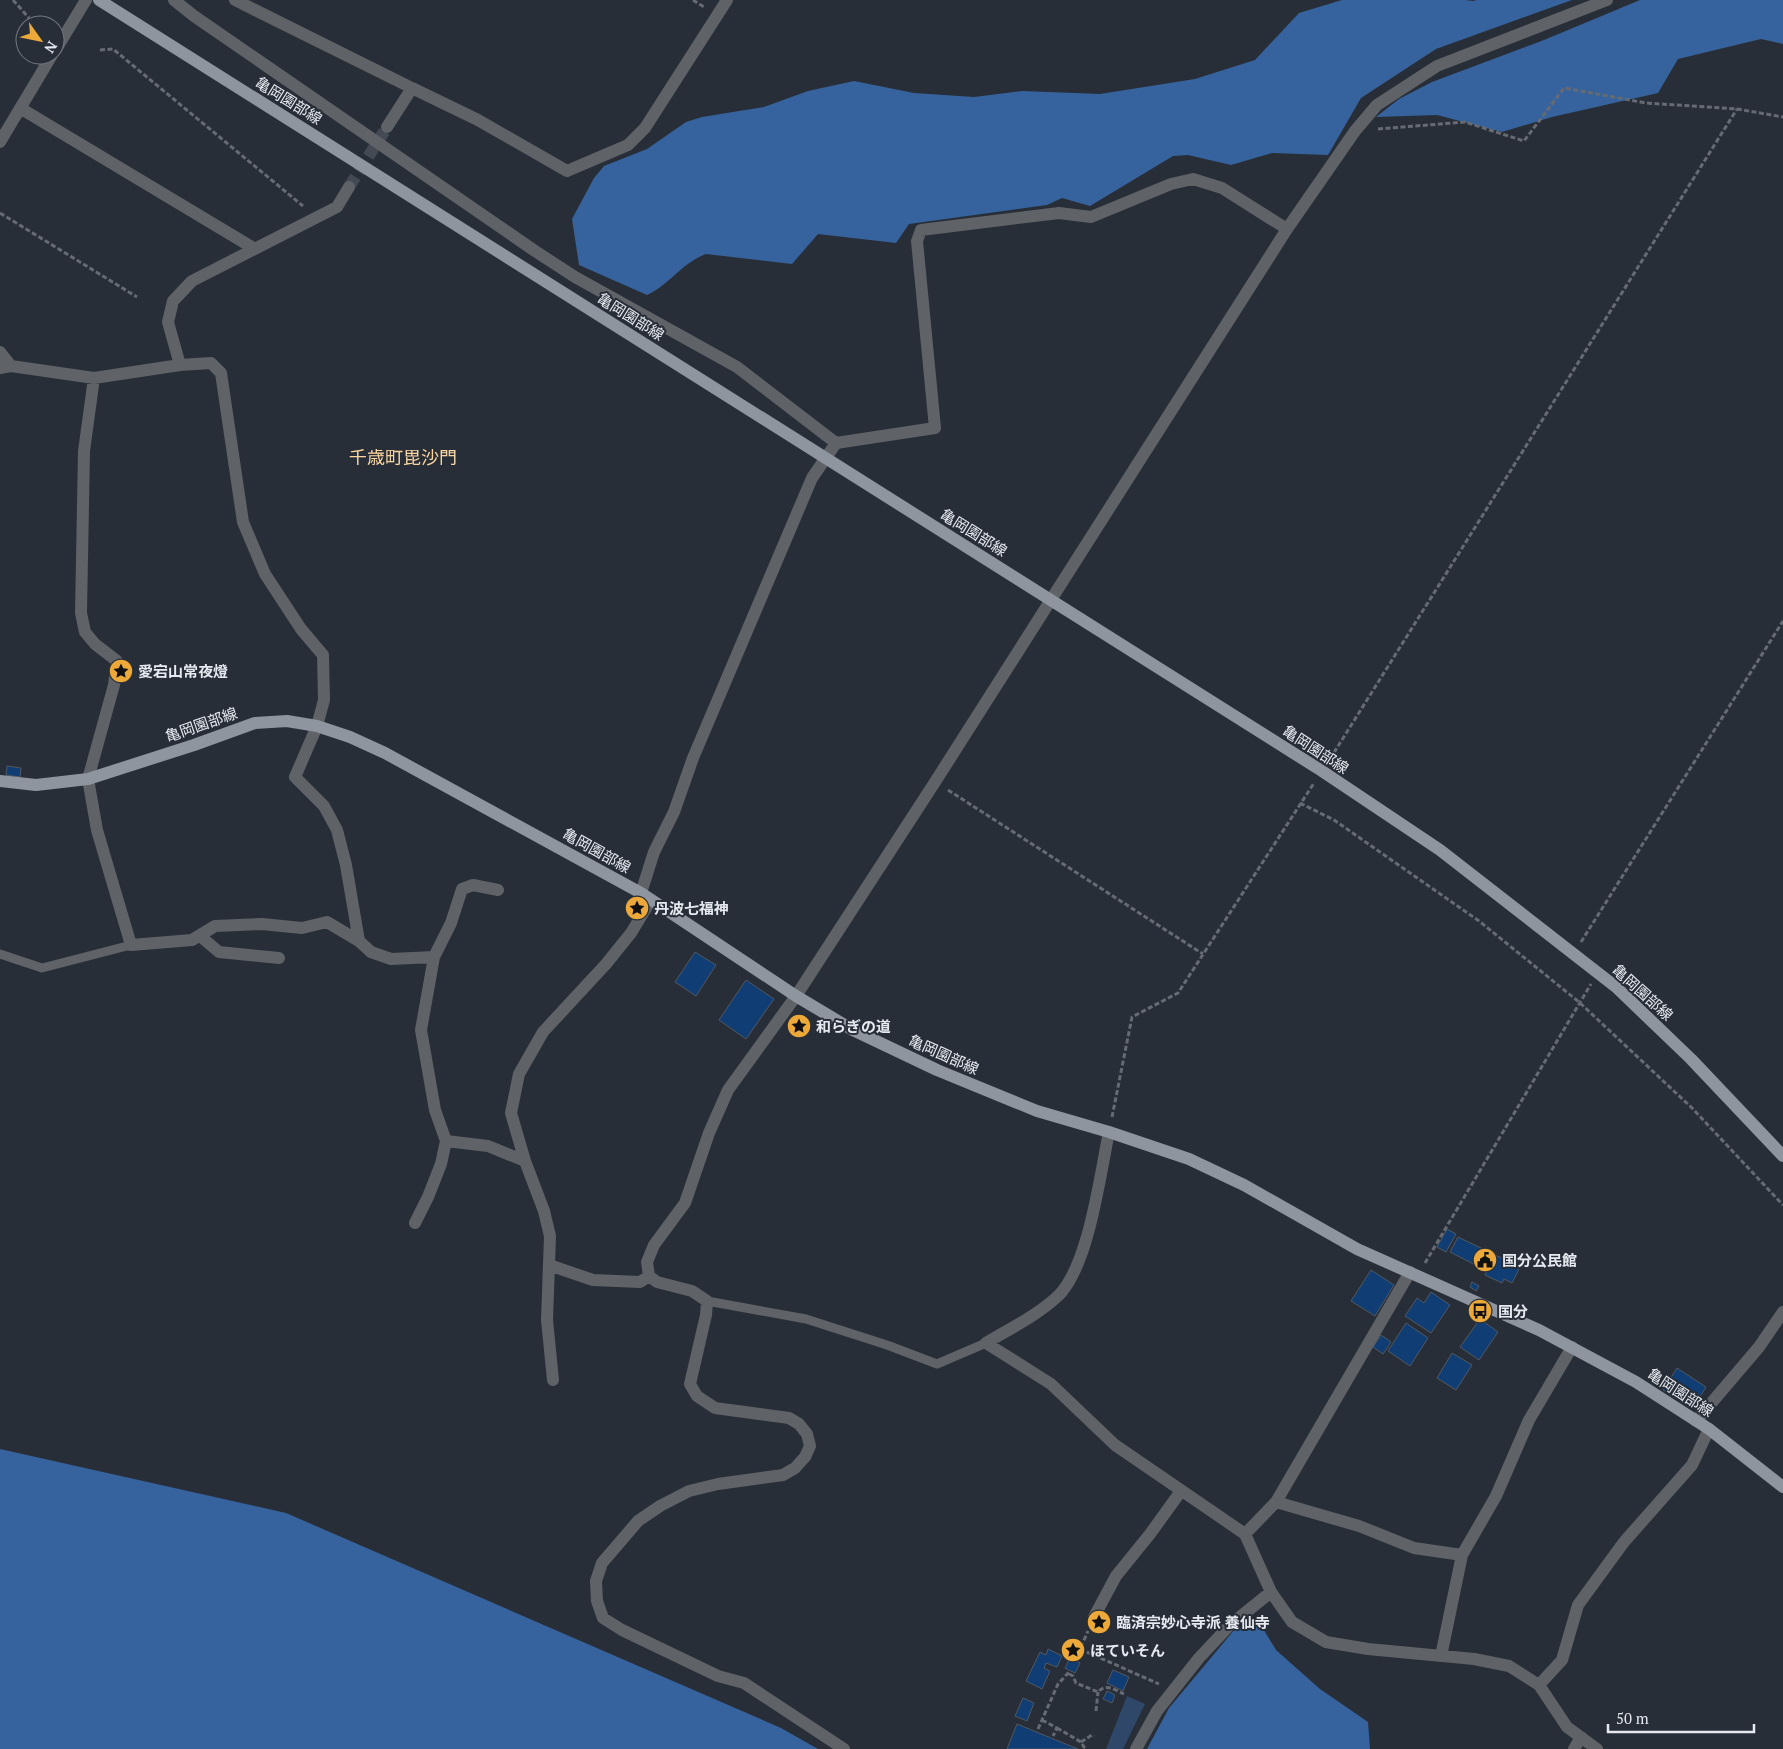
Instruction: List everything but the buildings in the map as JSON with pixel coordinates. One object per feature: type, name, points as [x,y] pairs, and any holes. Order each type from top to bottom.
[{"type":"main road","name":"亀岡園部線","points":[[99,0],[1322,771],[1440,850],[1616,987],[1691,1059],[1783,1156]]},
{"type":"main road","name":"亀岡園部線","points":[[0,781],[36,785],[88,779],[194,745],[254,723],[286,721],[317,726],[350,737],[385,753],[646,896],[796,996],[853,1030],[937,1070],[1037,1111],[1109,1132],[1189,1159],[1244,1185],[1357,1249],[1539,1330],[1636,1382],[1709,1429],[1783,1487]]},
{"type":"street","points":[[65,35],[86,0]]},
{"type":"street","points":[[174,0],[194,16],[535,251],[576,277],[736,366],[836,443],[935,428],[917,240],[921,230],[1059,213],[1091,217],[1171,184],[1193,179],[1222,188],[1287,229]]},
{"type":"street","points":[[235,0],[478,120],[567,171],[628,145],[646,128],[727,0]]},
{"type":"street","points":[[844,1749],[744,1683],[718,1676],[603,1618],[597,1601],[596,1581],[602,1563],[638,1521],[660,1506],[689,1491],[743,1480],[782,1475],[795,1468],[805,1457],[810,1446],[807,1434],[799,1424],[789,1418],[715,1408],[697,1396],[690,1384],[706,1315],[707,1301],[692,1291],[657,1282],[650,1276],[647,1262],[654,1245],[685,1203],[709,1133],[728,1090],[796,996],[935,782],[1287,229],[1355,130],[1377,105],[1437,66],[1607,0]]},
{"type":"street","points":[[0,142],[46,65]]},
{"type":"street","points":[[387,127],[412,88]]},
{"type":"street","points":[[20,108],[255,249]]},
{"type":"street","points":[[180,365],[168,322],[173,301],[192,281],[337,207],[349,187]]},
{"type":"street","points":[[0,352],[5,367],[94,378],[180,365],[211,363],[221,373],[243,522],[265,574],[301,628],[322,655],[324,700],[317,726],[295,777],[324,806],[337,830],[346,865],[359,941]]},
{"type":"street","points":[[94,378],[84,451],[81,613],[85,632],[95,644],[117,661],[114,685],[88,779],[97,830],[131,945],[192,940],[215,926],[262,924],[302,928],[327,922],[359,941],[372,952],[390,959],[434,957]]},
{"type":"street","points":[[553,1380],[547,1320],[550,1236],[544,1211],[525,1161],[512,1113],[519,1074],[543,1032],[606,964],[631,933],[646,896],[654,852],[674,812],[693,758],[812,478],[836,443]]},
{"type":"street","points":[[415,1223],[441,1164],[446,1141],[434,1110],[421,1030],[434,957],[451,923],[462,889],[473,885],[498,890]]},
{"type":"street","points":[[200,936],[219,952],[279,958]]},
{"type":"street","points":[[1109,1132],[1088,1235],[1075,1270],[1061,1293],[1042,1309],[986,1343],[1050,1384],[1115,1445],[1245,1534],[1271,1592],[1292,1622],[1326,1642],[1368,1649],[1474,1659],[1509,1666],[1539,1685],[1568,1726],[1597,1749]]},
{"type":"street","points":[[446,1141],[488,1146],[525,1161]]},
{"type":"street","points":[[549,1265],[594,1280],[640,1282],[650,1276]]},
{"type":"street","points":[[1245,1534],[1276,1502],[1414,1274]]},
{"type":"street","points":[[1696,1421],[1759,1347],[1783,1312]]},
{"type":"street","points":[[1440,1656],[1462,1555],[1496,1496],[1529,1420],[1572,1347]]},
{"type":"street","points":[[1539,1685],[1562,1660],[1578,1605],[1624,1542],[1692,1465],[1709,1429]]},
{"type":"street","points":[[1094,1617],[1116,1576],[1181,1491]]},
{"type":"street","points":[[1276,1502],[1359,1526],[1414,1548],[1462,1555]]},
{"type":"street","points":[[1136,1749],[1156,1711],[1173,1690],[1230,1625],[1271,1592]]},
{"type":"street","points":[[1574,1749],[1581,1737]]},
{"type":"lane","points":[[0,954],[42,968],[131,945]]},
{"type":"lane","points":[[707,1301],[806,1319],[887,1345],[937,1364],[986,1343]]},
{"type":"path","points":[[13,0],[26,15]]},
{"type":"path","points":[[100,50],[113,49],[316,218]]},
{"type":"path","points":[[1355,130],[1465,122],[1524,141],[1564,88],[1646,103],[1737,108],[1783,117]]},
{"type":"path","points":[[1109,1132],[1132,1017],[1178,993],[1322,771],[1737,108]]},
{"type":"path","points":[[0,213],[137,298]]},
{"type":"path","points":[[1573,954],[1783,621]]},
{"type":"path","points":[[935,782],[1203,954]]},
{"type":"path","points":[[1300,803],[1334,820],[1479,920],[1579,1002],[1692,1108],[1783,1205]]},
{"type":"path","points":[[1414,1274],[1579,1002],[1598,974]]},
{"type":"path","points":[[1075,1660],[1081,1647],[1173,1690]]},
{"type":"path","points":[[1038,1729],[1058,1684],[1069,1672],[1076,1683],[1098,1692]]},
{"type":"path","points":[[1096,1711],[1098,1692],[1102,1688],[1107,1687],[1124,1694]]},
{"type":"path","points":[[1042,1720],[1081,1742],[1084,1747],[1083,1749]]},
{"type":"path","points":[[1053,1736],[1057,1728]]},
{"type":"path","points":[[1081,1742],[1092,1735],[1094,1736]]},
{"type":"shaded area","points":[[1342,0],[1572,0],[1436,49],[1361,98],[1328,155],[1272,153],[1231,165],[1188,155],[1173,156],[1090,206],[1062,198],[1047,205],[909,224],[896,243],[818,234],[792,264],[706,254],[690,262],[662,286],[647,295],[579,265],[572,219],[594,178],[604,166],[647,149],[686,122],[702,117],[764,107],[808,91],[854,81],[914,93],[974,97],[1022,91],[1100,94],[1195,79],[1255,60],[1299,13]]},
{"type":"shaded area","points":[[1640,0],[1783,0],[1783,44],[1761,39],[1678,59],[1658,93],[1552,117],[1502,132],[1437,115],[1376,117],[1399,99],[1432,82],[1544,40]]},
{"type":"shaded area","points":[[0,1449],[286,1513],[781,1728],[818,1749],[0,1749]]},
{"type":"shaded area","points":[[1259,1622],[1276,1650],[1320,1689],[1368,1722],[1370,1749],[1147,1749],[1169,1708],[1235,1629]]},
{"type":"shaded area","points":[[1127,1696],[1145,1704],[1123,1749],[1106,1749]]},
{"type":"tunnel","points":[[349,187],[387,127]]},
{"type":"place","name":"愛宕山常夜燈","points":[[121,671]]},
{"type":"place","name":"丹波七福神","points":[[637,908]]},
{"type":"place","name":"和らぎの道","points":[[799,1026]]},
{"type":"place","name":"国分公民館","points":[[1485,1260]]},
{"type":"place","name":"国分","points":[[1480,1311]]},
{"type":"place","name":"臨済宗妙心寺派 養仙寺","points":[[1099,1622]]},
{"type":"place","name":"ほていそん","points":[[1073,1650]]},
{"type":"district","name":"千歳町毘沙門","points":[[403,457]]}]
